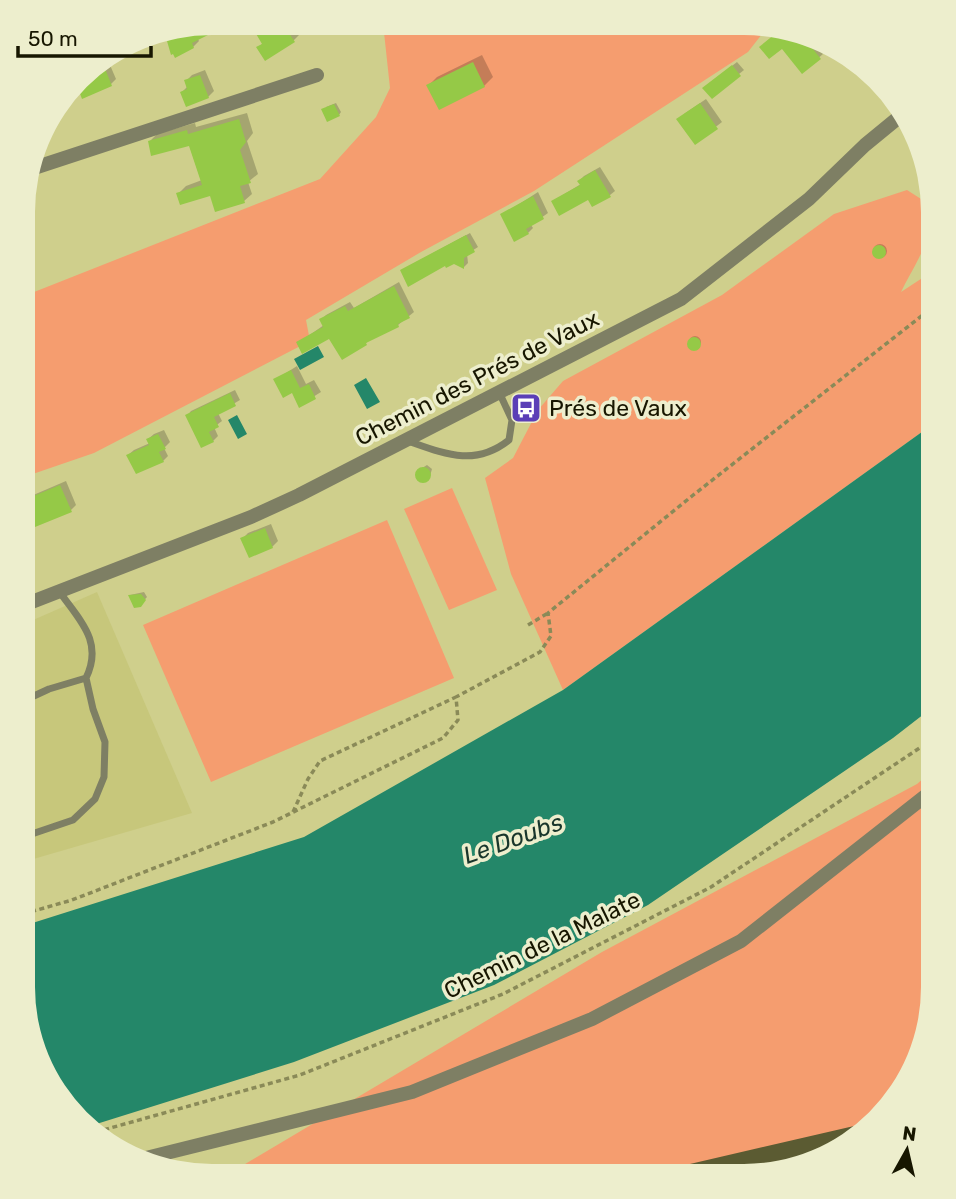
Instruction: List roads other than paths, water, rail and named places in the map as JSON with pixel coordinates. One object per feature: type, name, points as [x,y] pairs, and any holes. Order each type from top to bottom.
[{"type":"main road","points":[[730,1164],[831,1141]]},
{"type":"street","points":[[41,166],[317,75]]},
{"type":"street","name":"Chemin des Prés de Vaux","points":[[35,600],[251,517],[299,495],[681,299],[809,199],[895,120]]},
{"type":"street","points":[[157,1155],[412,1092],[592,1019],[741,941],[921,799]]},
{"type":"lane","points":[[404,440],[443,453],[474,457],[494,452],[509,440],[512,420],[499,392]]},
{"type":"lane","points":[[35,833],[73,820],[95,799],[104,777],[106,742],[93,709],[86,678],[92,665],[92,640],[58,591]]},
{"type":"lane","points":[[35,695],[86,678]]},
{"type":"water","points":[[318,346],[324,357],[300,370],[294,359]]},
{"type":"water","points":[[366,378],[380,402],[367,409],[354,385]]},
{"type":"water","points":[[237,415],[247,434],[238,439],[228,420]]},
{"type":"water","name":"Le Doubs","points":[[921,433],[921,716],[648,905],[494,985],[294,1062],[99,1123],[72,1095],[48,1055],[41,1033],[35,987],[35,922],[304,837],[563,690]]},
{"type":"place","name":"Prés de Vaux","points":[[526,408]]}]
